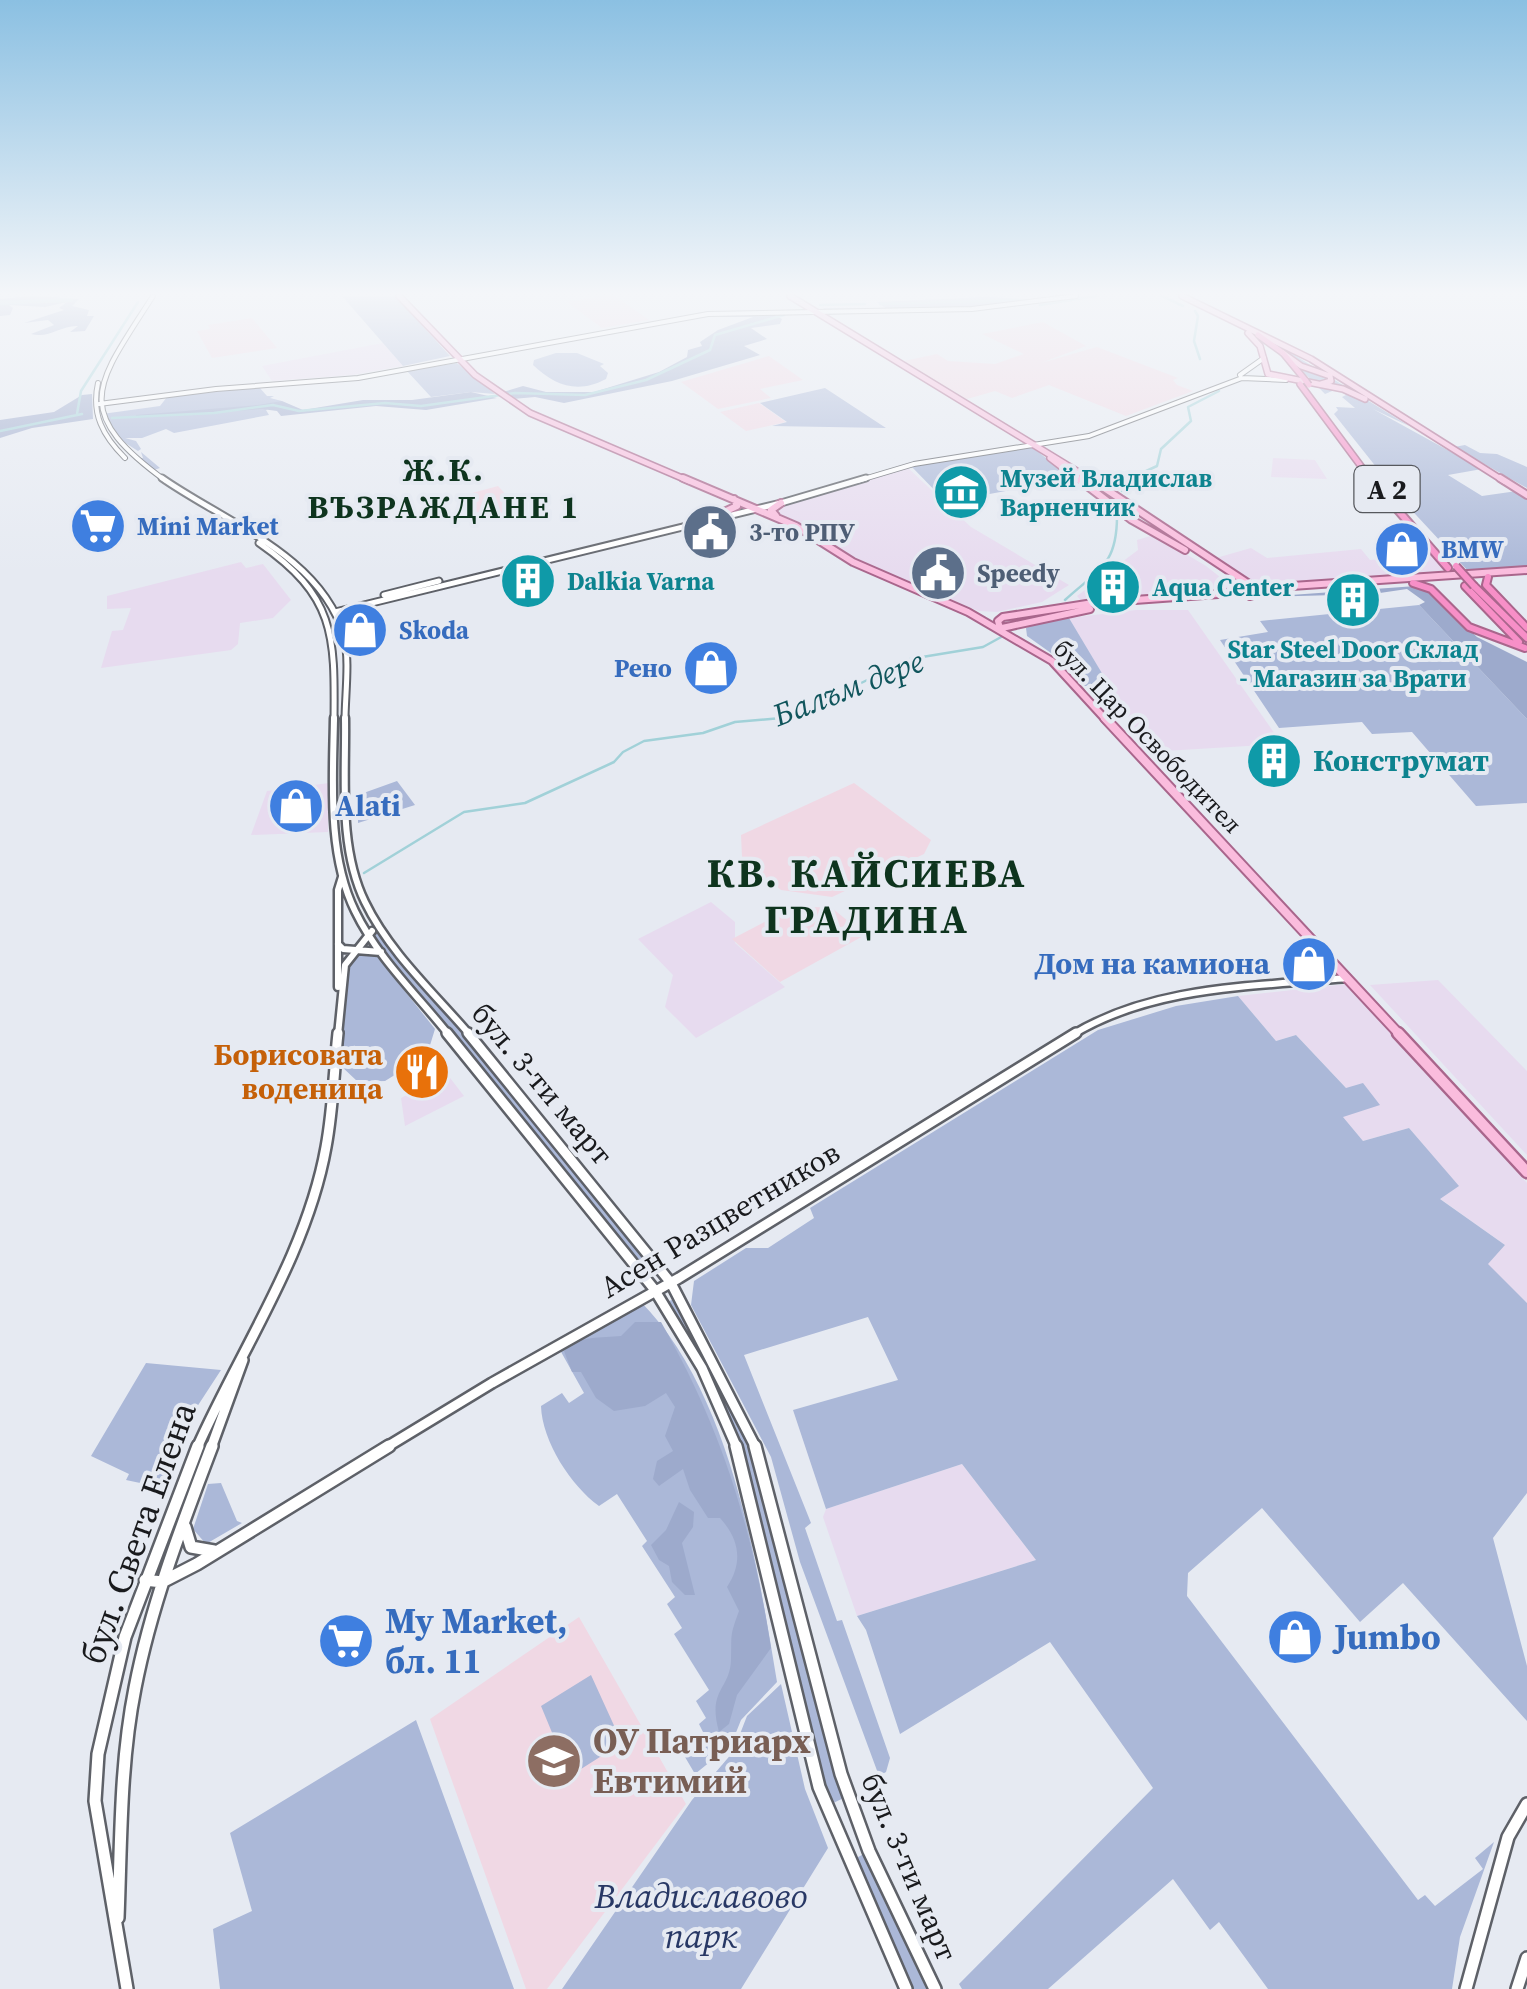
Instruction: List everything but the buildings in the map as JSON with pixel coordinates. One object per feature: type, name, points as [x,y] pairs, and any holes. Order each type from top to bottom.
[{"type":"highway","name":"A 2","points":[[1310,389],[1372,472],[1452,567],[1527,638]]},
{"type":"highway","points":[[1488,578],[1486,584],[1527,628]]},
{"type":"highway","points":[[1413,583],[1434,585],[1465,624],[1526,649]]},
{"type":"highway","name":"A 2","points":[[1470,586],[1526,649]]},
{"type":"highway","points":[[1480,632],[1496,629],[1499,622]]},
{"type":"main road","name":"бул. Цар Освободител","points":[[493,389],[559,428],[778,518],[863,567],[968,612],[1028,644],[1082,689],[1527,1172]]},
{"type":"main road","points":[[944,389],[1033,442],[1140,526],[1202,561],[1243,592]]},
{"type":"main road","points":[[948,389],[1262,591],[1527,572]]},
{"type":"main road","points":[[1333,389],[1353,393],[1424,432]]},
{"type":"main road","points":[[1358,389],[1527,495]]},
{"type":"main road","points":[[724,512],[737,506],[734,499]]},
{"type":"main road","points":[[778,518],[771,510],[781,502]]},
{"type":"main road","points":[[1125,515],[1141,520],[1144,514]]},
{"type":"main road","points":[[1140,526],[1148,522],[1160,526]]},
{"type":"main road","points":[[1434,585],[1527,572]]},
{"type":"main road","points":[[968,612],[1026,612],[1243,592],[1413,583]]},
{"type":"main road","points":[[1026,612],[999,620],[1000,628],[1090,608],[1243,592],[1252,586]]},
{"type":"main road","points":[[1008,616],[1004,621],[1018,625]]},
{"type":"main road","points":[[1028,644],[1021,630],[1038,620]]},
{"type":"street","points":[[98,389],[97,403],[225,389]]},
{"type":"street","points":[[325,612],[754,507],[928,458],[1083,434],[1205,389]]},
{"type":"street","points":[[335,610],[724,512],[781,502],[914,464],[1088,436],[1213,389]]},
{"type":"street","name":"бул. 3-ти март","points":[[97,403],[106,426],[132,457],[294,561],[335,610],[344,637],[348,833],[359,888],[376,924],[516,1090],[671,1284],[760,1456],[842,1774],[869,1851],[935,1989]]},
{"type":"street","name":"бул. 3-ти март","points":[[97,403],[108,442],[126,459],[292,566],[325,612],[332,638],[337,836],[348,895],[382,952],[654,1289],[702,1368],[730,1425],[819,1788],[906,1989]]},
{"type":"street","points":[[332,638],[344,637]]},
{"type":"street","points":[[336,780],[346,783]]},
{"type":"street","points":[[337,836],[348,833]]},
{"type":"street","name":"бул. Света Елена","points":[[127,1989],[95,1801],[97,1767],[124,1637],[145,1580],[203,1431],[304,1223],[323,1162],[330,1124],[338,1013],[338,890],[343,873]]},
{"type":"street","name":"бул. Света Елена","points":[[338,1013],[345,965],[376,924]]},
{"type":"street","points":[[338,944],[382,952]]},
{"type":"street","name":"Асен Разцветников","points":[[162,1582],[492,1383],[654,1289],[671,1284],[1046,1051],[1118,1011],[1168,996],[1216,989],[1348,978]]},
{"type":"street","name":"бул. Света Елена","points":[[117,1928],[124,1764],[136,1687],[162,1582],[249,1342]]},
{"type":"street","points":[[185,1526],[191,1547],[203,1552],[218,1550]]},
{"type":"street","points":[[145,1580],[162,1582]]},
{"type":"street","points":[[1466,1989],[1508,1837],[1527,1804]]},
{"type":"street","points":[[1517,1989],[1527,1958]]},
{"type":"shaded area","points":[[514,389],[594,392],[634,389],[564,403],[535,397],[513,399],[500,393]]},
{"type":"shaded area","points":[[690,389],[761,389],[771,398],[718,409]]},
{"type":"shaded area","points":[[950,389],[1038,389],[1012,398],[995,391],[967,399]]},
{"type":"shaded area","points":[[1058,389],[1193,391],[1126,416]]},
{"type":"shaded area","points":[[471,392],[497,398],[426,410],[376,406],[281,416],[277,411],[262,409],[135,418],[282,401],[303,410],[363,400],[412,400]]},
{"type":"shaded area","points":[[92,394],[93,419],[32,428],[0,438],[0,420],[54,412],[82,395]]},
{"type":"shaded area","points":[[759,403],[786,422],[746,431],[720,412]]},
{"type":"shaded area","points":[[1273,458],[1315,460],[1327,479],[1271,477]]},
{"type":"shaded area","points":[[908,468],[971,527],[1069,585],[1042,602],[997,612],[979,611],[866,565],[775,511],[779,506]]},
{"type":"shaded area","points":[[498,486],[521,511],[481,520],[461,496]]},
{"type":"shaded area","points":[[1154,535],[1234,588],[1082,602],[1077,596],[1138,550],[1137,540]]},
{"type":"shaded area","points":[[1413,535],[1448,573],[1254,585],[1216,558],[1251,548],[1267,558],[1361,549],[1370,560],[1393,558],[1376,536]]},
{"type":"shaded area","points":[[241,562],[246,568],[263,564],[291,600],[273,618],[240,623],[238,644],[231,650],[101,668],[112,631],[123,630],[131,608],[107,609],[107,596]]},
{"type":"shaded area","points":[[1416,586],[1427,590],[1477,637],[1527,662],[1527,719],[1419,605],[1425,602],[1407,589],[1373,594],[1263,597]]},
{"type":"shaded area","points":[[1136,610],[1188,610],[1282,744],[1148,752],[1069,618]]},
{"type":"shaded area","points":[[329,783],[328,832],[251,835],[267,791]]},
{"type":"shaded area","points":[[854,783],[931,840],[924,854],[832,897],[781,890],[742,857],[741,835]]},
{"type":"shaded area","points":[[711,902],[735,922],[735,943],[785,987],[696,1038],[665,1007],[673,975],[638,939]]},
{"type":"shaded area","points":[[795,906],[832,908],[865,935],[780,982],[732,939]]},
{"type":"shaded area","points":[[1438,980],[1527,1071],[1527,1155],[1370,985]]},
{"type":"shaded area","points":[[1347,984],[1527,1183],[1527,1303],[1487,1264],[1505,1245],[1439,1198],[1458,1186],[1409,1128],[1363,1141],[1342,1116],[1346,1088],[1296,1035],[1276,1041],[1238,996]]},
{"type":"shaded area","points":[[447,1074],[464,1096],[405,1126],[401,1098]]},
{"type":"shaded area","points":[[635,1322],[661,1322],[701,1401],[732,1480],[763,1604],[771,1648],[737,1695],[729,1724],[719,1732],[717,1698],[730,1670],[732,1636],[739,1611],[727,1587],[737,1560],[732,1535],[720,1518],[708,1518],[690,1490],[683,1469],[659,1486],[653,1479],[657,1461],[673,1451],[665,1436],[675,1407],[666,1393],[645,1406],[614,1411],[596,1398],[581,1372],[572,1372],[564,1351],[583,1340],[621,1336]]},
{"type":"shaded area","points":[[962,1464],[1036,1560],[857,1616],[823,1517],[826,1509]]},
{"type":"shaded area","points":[[679,1502],[694,1512],[693,1527],[682,1543],[695,1595],[685,1595],[672,1582],[669,1566],[659,1560],[651,1545],[666,1530]]},
{"type":"shaded area","name":"ОУ Патриарх Евтимий","points":[[579,1617],[686,1804],[547,1989],[526,1989],[430,1719]]},
{"type":"green space","points":[[261,389],[267,396],[274,396],[270,398],[282,401],[266,410],[269,415],[125,438],[136,441],[141,449],[138,451],[119,439],[139,458],[143,458],[141,452],[160,468],[154,470],[126,451],[102,414],[160,406],[167,397]]},
{"type":"green space","points":[[423,389],[489,389],[495,394],[471,392],[431,397]]},
{"type":"green space","points":[[826,389],[886,428],[772,426],[787,422],[760,403]]},
{"type":"green space","points":[[1320,389],[1349,389],[1409,426],[1373,409],[1482,469],[1448,475],[1482,496],[1517,491],[1527,497],[1527,568],[1469,572],[1404,502],[1334,414],[1336,407],[1355,408],[1342,397],[1346,395],[1337,389],[1325,394]]},
{"type":"green space","points":[[1465,445],[1527,467],[1527,488],[1454,447]]},
{"type":"green space","points":[[1031,446],[1072,479],[946,502],[912,467]]},
{"type":"green space","points":[[1419,605],[1527,719],[1527,803],[1476,806],[1412,732],[1372,734],[1362,722],[1279,728],[1220,640],[1268,632],[1260,621]]},
{"type":"green space","points":[[1067,616],[1109,685],[1085,686],[1058,658],[1027,636],[1026,628],[1032,625]]},
{"type":"green space","points":[[397,781],[415,805],[358,823],[358,795]]},
{"type":"green space","points":[[376,924],[654,1263],[640,1272],[369,935]]},
{"type":"green space","points":[[373,951],[435,1029],[427,1055],[385,1081],[358,1082],[340,1065],[349,967],[357,953]]},
{"type":"green space","points":[[1238,996],[1276,1041],[1296,1035],[1346,1088],[1363,1083],[1380,1105],[1343,1117],[1363,1141],[1409,1128],[1459,1186],[1440,1199],[1505,1245],[1488,1264],[1527,1303],[1527,1493],[1493,1538],[1527,1666],[1527,1721],[1403,1583],[1360,1622],[1262,1508],[1188,1573],[1187,1596],[1418,1900],[1425,1895],[1435,1906],[1483,1869],[1475,1858],[1494,1842],[1460,1937],[1452,1989],[1268,1989],[1219,1922],[1210,1930],[1173,1879],[1048,1989],[962,1989],[959,1984],[1153,1788],[1050,1642],[900,1734],[866,1630],[857,1616],[1036,1560],[962,1464],[826,1509],[793,1410],[898,1380],[868,1317],[744,1355],[811,1523],[805,1528],[890,1758],[886,1772],[879,1776],[800,1562],[771,1457],[691,1305],[694,1281],[746,1248],[768,1248],[814,1218],[810,1208],[1098,1030],[1176,1006]]},
{"type":"green space","points":[[678,1296],[760,1456],[850,1795],[827,1806],[730,1425],[663,1305]]},
{"type":"green space","points":[[640,1301],[671,1338],[697,1381],[718,1429],[749,1532],[777,1682],[741,1720],[733,1740],[718,1756],[711,1747],[716,1757],[695,1774],[685,1757],[705,1736],[699,1724],[706,1718],[696,1701],[709,1690],[674,1634],[682,1628],[667,1604],[675,1597],[642,1546],[647,1541],[617,1494],[599,1506],[569,1475],[552,1448],[541,1406],[562,1393],[569,1403],[584,1393],[560,1350]]},
{"type":"green space","points":[[146,1363],[221,1370],[193,1413],[159,1487],[126,1480],[129,1474],[91,1456]]},
{"type":"green space","points":[[221,1483],[237,1521],[242,1523],[206,1544],[193,1529],[208,1484]]},
{"type":"green space","points":[[591,1675],[622,1743],[570,1776],[541,1706]]},
{"type":"green space","name":"Владиславово парк","points":[[781,1684],[805,1789],[828,1848],[741,1989],[562,1989],[692,1800],[733,1752],[747,1716]]},
{"type":"green space","points":[[416,1720],[514,1989],[220,1989],[213,1929],[252,1911],[230,1833]]},
{"type":"green space","points":[[869,1851],[935,1989],[906,1989],[851,1861]]},
{"type":"waterway","points":[[77,414],[82,389]]},
{"type":"waterway","points":[[112,418],[214,413],[273,405],[299,411],[385,403],[421,406],[515,393],[585,395],[610,389]]},
{"type":"waterway","name":"Балъм дере","points":[[1122,491],[1131,478],[1157,466],[1161,449],[1191,421],[1188,407],[1219,391]]},
{"type":"waterway","points":[[0,431],[82,414]]},
{"type":"waterway","name":"Балъм дере","points":[[1065,600],[1110,556],[1117,516]]},
{"type":"waterway","name":"Балъм дере","points":[[364,873],[464,812],[525,803],[614,762],[623,752],[644,741],[703,733],[735,722],[792,717],[910,659],[983,647],[1003,636]]},
{"type":"place","name":"Музей Владислав Варненчик","points":[[961,492]]},
{"type":"place","name":"Mini Market","points":[[98,526]]},
{"type":"place","name":"3-то РПУ","points":[[710,532]]},
{"type":"place","name":"BMW","points":[[1402,549]]},
{"type":"place","name":"Speedy","points":[[938,573]]},
{"type":"place","name":"Dalkia Varna","points":[[528,581]]},
{"type":"place","name":"Aqua Center","points":[[1113,587]]},
{"type":"place","name":"Star Steel Door Склад - Магазин за Врати","points":[[1353,600]]},
{"type":"place","name":"Skoda","points":[[360,630]]},
{"type":"place","name":"Рено","points":[[711,668]]},
{"type":"place","name":"Конструмат","points":[[1274,761]]},
{"type":"place","name":"Alati","points":[[296,806]]},
{"type":"place","name":"Дом на камиона","points":[[1309,964]]},
{"type":"place","name":"Борисовата воденица","points":[[422,1072]]},
{"type":"place","name":"Jumbo","points":[[1295,1637]]},
{"type":"place","name":"My Market, бл. 11","points":[[346,1641]]},
{"type":"place","name":"ОУ Патриарх Евтимий","points":[[554,1761]]},
{"type":"district","name":"Ж.К. ВЪЗРАЖДАНЕ 1","points":[[444,488]]},
{"type":"district","name":"КВ. КАЙСИЕВА ГРАДИНА","points":[[867,896]]}]
